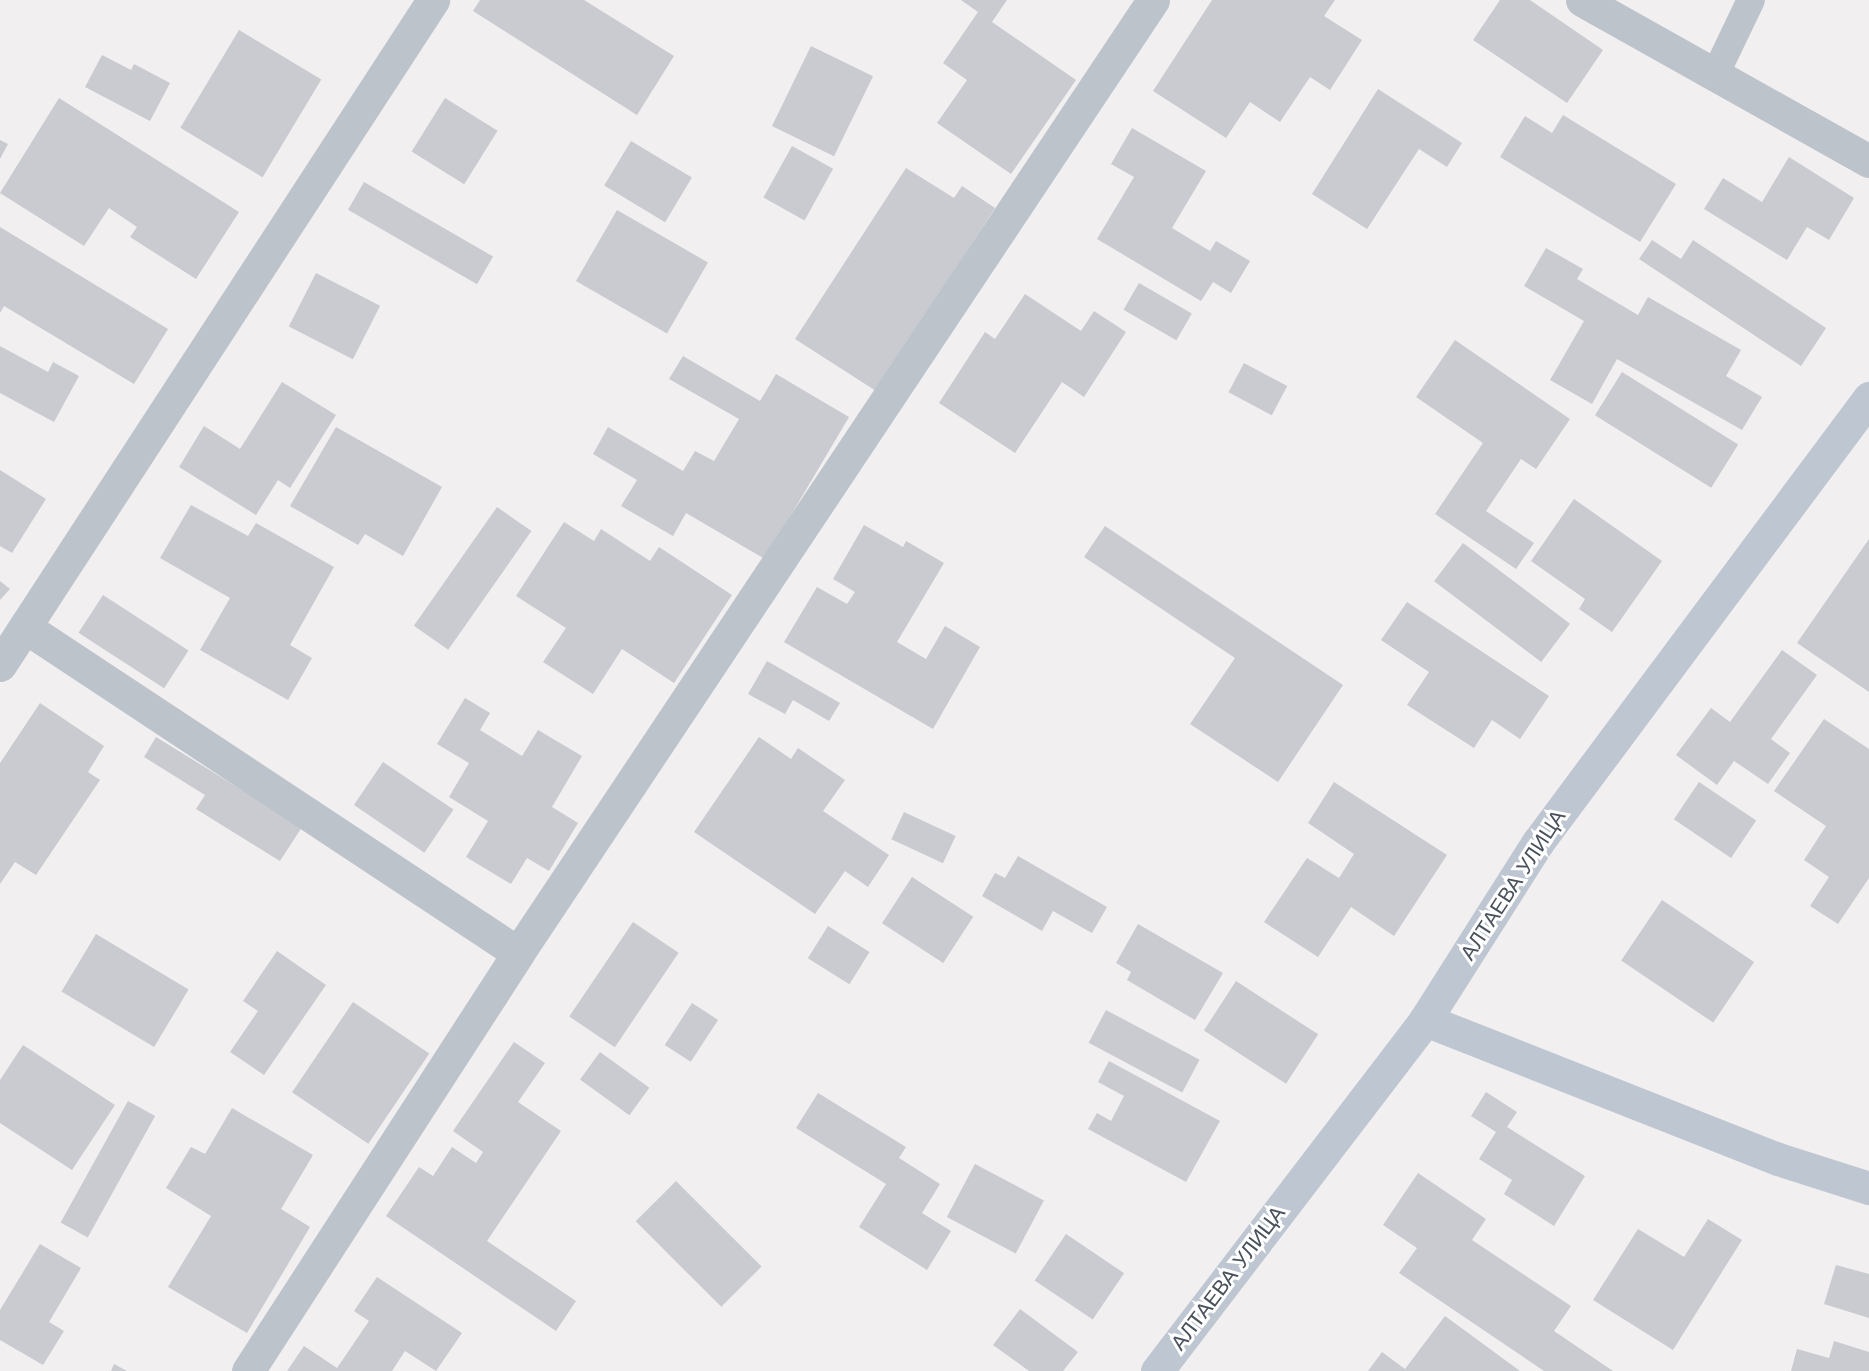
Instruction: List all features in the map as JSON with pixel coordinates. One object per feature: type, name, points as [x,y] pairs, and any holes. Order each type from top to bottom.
[{"type":"street","points":[[0,665],[433,0]]},
{"type":"street","points":[[248,1371],[519,953],[1153,0]]},
{"type":"street","points":[[1582,0],[1869,161]]},
{"type":"street","name":"АЛТАЕВА УЛИЦА","points":[[1157,1371],[1425,1020],[1538,842],[1869,398]]},
{"type":"street","points":[[25,627],[519,953]]},
{"type":"street","points":[[1425,1020],[1778,1159],[1869,1188]]},
{"type":"lane","points":[[1715,75],[1752,0]]},
{"type":"building","points":[[480,0],[584,0],[674,56],[637,115],[473,11]]},
{"type":"building","points":[[961,0],[1007,0],[992,22],[1076,80],[1011,174],[937,123],[967,80],[943,63],[978,12]]},
{"type":"building","points":[[1212,0],[1335,0],[1324,16],[1362,40],[1330,90],[1310,77],[1280,122],[1250,102],[1226,138],[1153,91]]},
{"type":"building","points":[[1500,0],[1530,0],[1603,50],[1567,103],[1473,40]]},
{"type":"building","points":[[239,30],[321,79],[263,177],[180,128]]},
{"type":"building","points":[[811,46],[873,76],[834,156],[772,126]]},
{"type":"building","points":[[102,55],[131,70],[134,64],[170,83],[150,121],[85,87]]},
{"type":"building","points":[[1378,89],[1462,143],[1447,167],[1419,149],[1367,229],[1312,194]]},
{"type":"building","points":[[59,98],[239,212],[196,279],[130,237],[137,227],[109,208],[84,246],[0,193]]},
{"type":"building","points":[[445,98],[498,131],[464,184],[412,151]]},
{"type":"building","points":[[1563,115],[1676,184],[1640,242],[1500,157],[1525,116],[1552,133]]},
{"type":"building","points":[[1132,128],[1206,171],[1172,228],[1210,251],[1216,241],[1250,261],[1231,293],[1213,282],[1201,301],[1097,239],[1134,177],[1111,164]]},
{"type":"building","points":[[0,140],[8,144],[0,159]]},
{"type":"building","points":[[631,141],[692,178],[665,222],[604,186]]},
{"type":"building","points":[[792,146],[833,169],[805,220],[763,198]]},
{"type":"building","points":[[1789,157],[1854,198],[1829,240],[1807,227],[1787,260],[1704,209],[1723,178],[1762,202]]},
{"type":"building","points":[[906,168],[954,198],[962,186],[995,208],[876,391],[795,339]]},
{"type":"building","points":[[364,182],[493,256],[477,284],[348,210]]},
{"type":"building","points":[[617,210],[708,262],[667,334],[576,281]]},
{"type":"building","points":[[0,227],[168,329],[134,384],[4,306],[0,313]]},
{"type":"building","points":[[1652,240],[1681,259],[1693,240],[1826,328],[1801,366],[1639,259]]},
{"type":"building","points":[[1546,248],[1583,269],[1577,279],[1638,315],[1648,297],[1741,350],[1726,376],[1762,397],[1742,430],[1617,359],[1592,404],[1550,380],[1584,321],[1524,286]]},
{"type":"building","points":[[316,273],[380,306],[353,359],[289,326]]},
{"type":"building","points":[[1139,283],[1192,314],[1176,340],[1124,310]]},
{"type":"building","points":[[1025,294],[1081,331],[1094,311],[1126,332],[1084,397],[1062,382],[1015,453],[939,403],[985,332],[995,339]]},
{"type":"building","points":[[1455,340],[1570,419],[1536,469],[1521,459],[1486,511],[1534,543],[1516,569],[1435,514],[1483,443],[1416,397]]},
{"type":"building","points":[[0,346],[48,372],[53,362],[79,376],[54,422],[0,393]]},
{"type":"building","points":[[683,356],[760,401],[776,374],[849,417],[765,559],[686,513],[673,536],[621,506],[637,480],[593,454],[608,427],[683,471],[695,451],[714,461],[739,419],[669,379]]},
{"type":"building","points":[[1244,363],[1287,386],[1272,415],[1229,392]]},
{"type":"building","points":[[1622,372],[1738,445],[1711,488],[1595,415]]},
{"type":"building","points":[[282,382],[336,415],[290,488],[278,480],[256,515],[179,467],[204,426],[240,449]]},
{"type":"building","points":[[336,427],[442,487],[403,556],[365,534],[358,545],[290,506]]},
{"type":"building","points":[[0,470],[46,499],[12,553],[0,546]]},
{"type":"building","points":[[1574,499],[1662,561],[1612,632],[1579,609],[1585,599],[1531,561]]},
{"type":"building","points":[[191,505],[248,536],[256,523],[334,567],[290,645],[312,658],[288,700],[200,650],[230,598],[160,558]]},
{"type":"building","points":[[497,507],[531,531],[448,650],[414,626]]},
{"type":"building","points":[[564,522],[594,541],[601,529],[650,561],[659,547],[732,595],[674,683],[622,649],[593,694],[543,662],[566,628],[516,596]]},
{"type":"building","points":[[864,525],[903,547],[906,541],[944,563],[897,642],[926,659],[945,626],[980,647],[933,729],[784,642],[817,587],[847,604],[855,592],[833,579]]},
{"type":"building","points":[[1105,526],[1343,685],[1278,782],[1190,724],[1235,658],[1084,557]]},
{"type":"building","points":[[1869,539],[1869,692],[1797,643]]},
{"type":"building","points":[[1463,543],[1570,624],[1541,662],[1434,581]]},
{"type":"building","points":[[0,581],[10,589],[0,600]]},
{"type":"building","points":[[103,595],[189,651],[164,688],[78,633]]},
{"type":"building","points":[[1407,602],[1549,696],[1520,739],[1492,720],[1474,748],[1407,705],[1429,672],[1381,640]]},
{"type":"building","points":[[1782,650],[1817,675],[1771,739],[1790,753],[1768,784],[1734,761],[1717,785],[1676,755],[1711,708],[1730,722]]},
{"type":"building","points":[[767,661],[840,703],[829,721],[793,700],[785,714],[748,694]]},
{"type":"building","points":[[465,698],[490,713],[480,730],[522,756],[538,730],[582,756],[552,807],[578,823],[549,871],[527,858],[511,884],[466,857],[488,821],[449,797],[469,763],[437,744]]},
{"type":"building","points":[[40,703],[104,746],[88,772],[100,780],[36,875],[15,862],[0,884],[0,763]]},
{"type":"building","points":[[1824,719],[1869,749],[1869,878],[1838,924],[1810,906],[1829,877],[1804,860],[1826,826],[1774,791]]},
{"type":"building","points":[[156,737],[302,827],[280,861],[196,809],[205,795],[144,757]]},
{"type":"building","points":[[759,737],[791,759],[798,748],[845,780],[823,811],[889,855],[868,887],[845,871],[815,914],[694,832]]},
{"type":"building","points":[[383,762],[453,810],[424,853],[354,805]]},
{"type":"building","points":[[1334,782],[1447,855],[1394,936],[1351,907],[1318,957],[1264,922],[1307,858],[1339,878],[1354,854],[1308,823]]},
{"type":"building","points":[[1699,782],[1756,821],[1731,858],[1674,819]]},
{"type":"building","points":[[904,812],[956,836],[943,863],[891,839]]},
{"type":"building","points":[[1018,856],[1107,907],[1092,933],[1053,911],[1042,931],[982,896],[995,873],[1005,878]]},
{"type":"building","points":[[912,877],[973,917],[943,963],[882,923]]},
{"type":"building","points":[[1662,900],[1754,962],[1713,1023],[1621,961]]},
{"type":"building","points":[[633,922],[679,953],[615,1047],[569,1017]]},
{"type":"building","points":[[1138,924],[1223,973],[1195,1020],[1127,980],[1131,972],[1116,963]]},
{"type":"building","points":[[828,926],[870,952],[849,984],[808,958]]},
{"type":"building","points":[[96,934],[189,990],[154,1047],[61,991]]},
{"type":"building","points":[[277,951],[326,985],[264,1075],[230,1052],[258,1011],[243,1001]]},
{"type":"building","points":[[1236,981],[1318,1034],[1286,1084],[1204,1030]]},
{"type":"building","points":[[353,1002],[429,1053],[368,1144],[292,1092]]},
{"type":"building","points":[[692,1003],[718,1020],[691,1062],[665,1045]]},
{"type":"building","points":[[1106,1010],[1200,1060],[1182,1092],[1089,1043]]},
{"type":"building","points":[[514,1042],[545,1063],[518,1102],[561,1131],[487,1241],[576,1301],[556,1331],[386,1216],[419,1167],[433,1176],[452,1147],[476,1163],[483,1152],[453,1131]]},
{"type":"building","points":[[23,1045],[115,1105],[72,1170],[0,1123],[0,1080]]},
{"type":"building","points":[[600,1052],[649,1088],[629,1115],[580,1080]]},
{"type":"building","points":[[1109,1061],[1220,1121],[1186,1182],[1088,1129],[1097,1113],[1111,1121],[1124,1096],[1098,1082]]},
{"type":"building","points":[[1486,1092],[1517,1112],[1507,1127],[1585,1176],[1554,1226],[1504,1194],[1512,1180],[1479,1159],[1496,1132],[1471,1116]]},
{"type":"building","points":[[818,1093],[906,1147],[899,1158],[940,1184],[922,1213],[951,1231],[927,1270],[859,1227],[886,1184],[796,1128]]},
{"type":"building","points":[[128,1101],[155,1116],[88,1238],[61,1223]]},
{"type":"building","points":[[232,1108],[313,1155],[281,1209],[310,1227],[247,1333],[168,1287],[211,1216],[166,1188],[191,1147],[205,1154]]},
{"type":"building","points":[[975,1164],[1044,1201],[1016,1254],[947,1217]]},
{"type":"building","points":[[1418,1173],[1486,1219],[1472,1240],[1571,1306],[1554,1331],[1613,1371],[1544,1371],[1399,1273],[1417,1248],[1383,1225]]},
{"type":"building","points":[[676,1181],[762,1267],[721,1307],[636,1221]]},
{"type":"building","points":[[1708,1219],[1742,1240],[1673,1350],[1593,1300],[1638,1229],[1684,1257]]},
{"type":"building","points":[[1066,1234],[1124,1273],[1093,1320],[1035,1280]]},
{"type":"building","points":[[40,1244],[81,1268],[49,1322],[64,1331],[43,1365],[0,1340],[0,1310]]},
{"type":"building","points":[[1836,1265],[1869,1274],[1869,1318],[1824,1304]]},
{"type":"building","points":[[377,1277],[462,1333],[436,1371],[405,1351],[392,1371],[287,1371],[304,1346],[337,1368],[369,1321],[354,1311]]},
{"type":"building","points":[[1020,1309],[1078,1352],[1063,1371],[1029,1371],[993,1345]]},
{"type":"building","points":[[1445,1316],[1520,1371],[1368,1371],[1382,1352],[1405,1369]]},
{"type":"building","points":[[1834,1341],[1869,1352],[1869,1371],[1791,1371],[1797,1349],[1829,1358]]},
{"type":"building","points":[[114,1364],[127,1371],[111,1371]]}]
